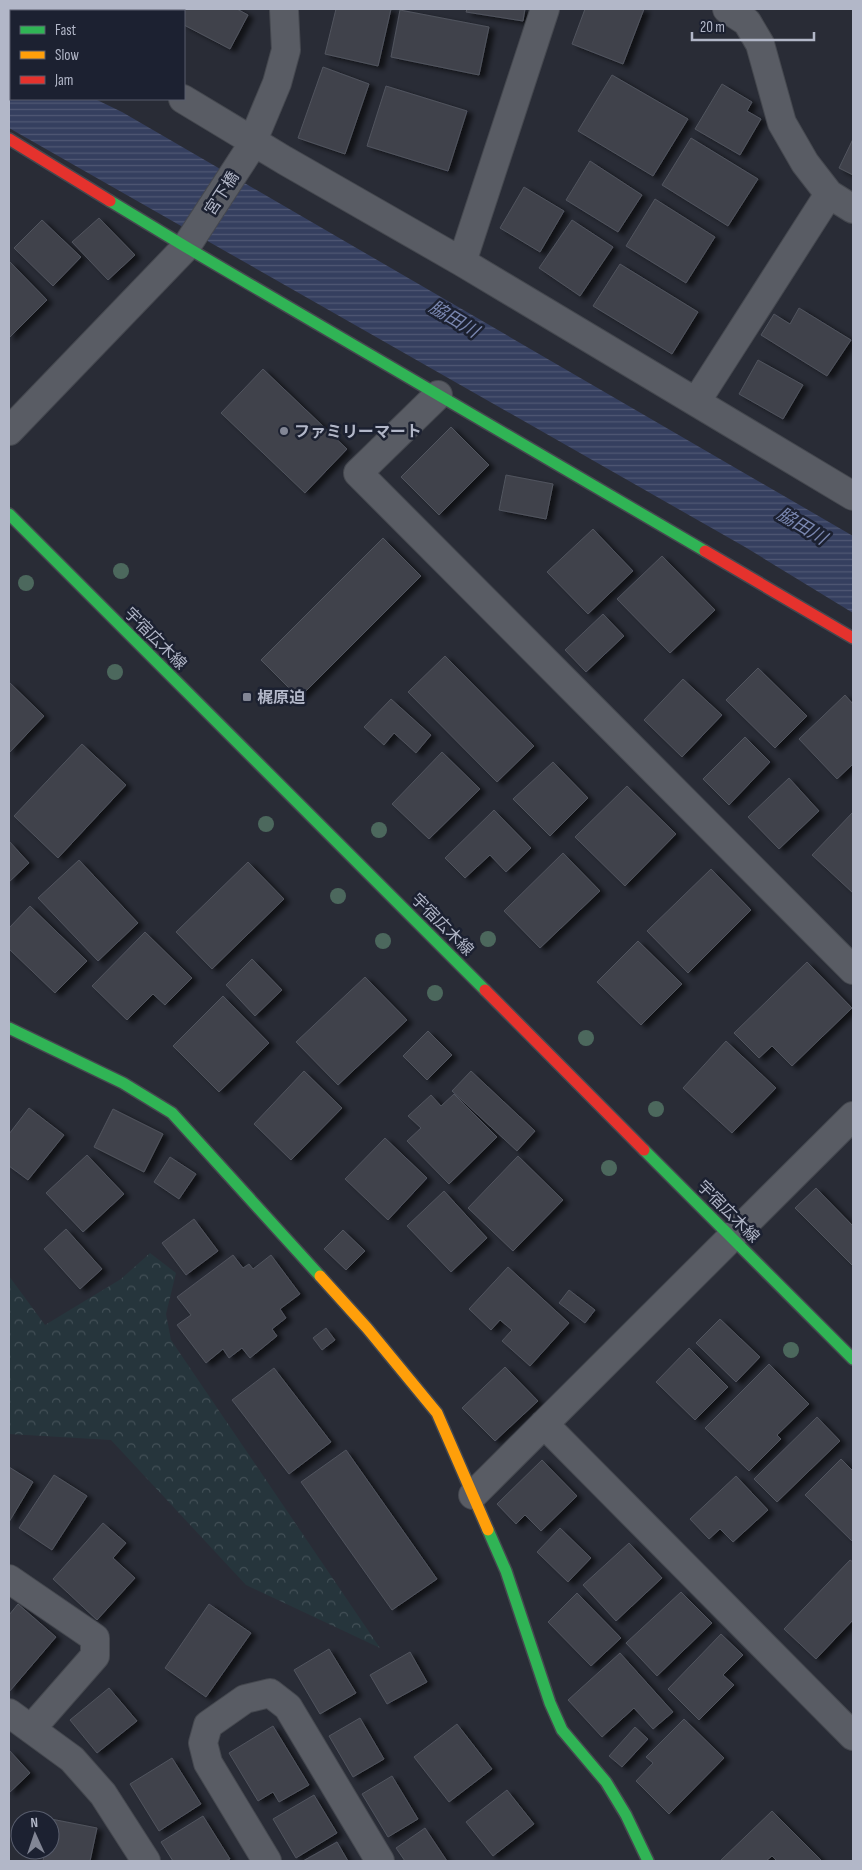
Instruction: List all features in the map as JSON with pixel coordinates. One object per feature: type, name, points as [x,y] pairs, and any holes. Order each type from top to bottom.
[{"type":"street","name":"宮下橋","points":[[9,431],[190,242],[251,145],[278,82],[286,50],[284,9]]},
{"type":"street","points":[[462,262],[544,9]]},
{"type":"street","points":[[727,9],[747,22],[760,44],[782,123],[805,163],[829,194],[853,209]]},
{"type":"street","points":[[184,100],[251,145],[284,160],[462,262],[853,496]]},
{"type":"street","points":[[9,138],[190,242],[438,395],[853,638]]},
{"type":"street","points":[[696,402],[829,194]]},
{"type":"street","points":[[438,395],[358,473],[853,970]]},
{"type":"street","name":"宇宿広木線","points":[[9,514],[853,1358]]},
{"type":"street","points":[[9,1028],[123,1083],[172,1113],[367,1328],[437,1413],[506,1571],[550,1703],[562,1730],[606,1782],[626,1815],[648,1861]]},
{"type":"street","points":[[473,1495],[853,1116]]},
{"type":"street","points":[[544,1424],[853,1736]]},
{"type":"street","points":[[9,1579],[95,1638],[95,1656],[31,1729]]},
{"type":"street","points":[[267,1861],[208,1763],[203,1743],[208,1725],[245,1699],[270,1693],[288,1707],[380,1861]]},
{"type":"street","points":[[9,1714],[72,1760],[103,1794],[146,1861]]},
{"type":"green space","points":[[150,1253],[176,1273],[166,1314],[171,1340],[380,1648],[246,1585],[111,1440],[9,1434],[9,1276],[45,1325],[121,1279]]},
{"type":"water","name":"脇田川","points":[[9,57],[10,100],[97,100],[122,112],[853,536],[853,613],[745,547],[9,128]]},
{"type":"building","points":[[151,9],[237,9],[248,15],[230,49],[185,26],[185,10]]},
{"type":"building","points":[[336,9],[391,9],[378,66],[325,54]]},
{"type":"building","points":[[467,9],[525,9],[523,21],[466,12]]},
{"type":"building","points":[[585,9],[644,9],[623,64],[572,44]]},
{"type":"building","points":[[400,10],[489,27],[479,75],[391,57]]},
{"type":"building","points":[[323,67],[369,84],[345,154],[298,138]]},
{"type":"building","points":[[612,75],[688,119],[653,176],[578,131]]},
{"type":"building","points":[[722,84],[752,102],[747,111],[761,119],[740,155],[695,129]]},
{"type":"building","points":[[386,86],[467,111],[448,171],[367,146]]},
{"type":"building","points":[[691,138],[758,179],[728,226],[662,185]]},
{"type":"building","points":[[853,139],[853,175],[839,168]]},
{"type":"building","points":[[590,161],[642,195],[618,232],[566,200]]},
{"type":"building","points":[[524,187],[564,211],[540,252],[500,228]]},
{"type":"building","points":[[655,199],[715,237],[686,283],[626,246]]},
{"type":"building","points":[[99,218],[135,255],[108,280],[72,242]]},
{"type":"building","points":[[42,220],[81,257],[53,286],[14,248]]},
{"type":"building","points":[[572,220],[613,247],[580,296],[539,268]]},
{"type":"building","points":[[9,261],[47,300],[9,338]]},
{"type":"building","points":[[620,264],[698,312],[672,354],[593,306]]},
{"type":"building","points":[[799,308],[851,340],[827,376],[761,335],[774,314],[790,324]]},
{"type":"building","points":[[758,360],[803,385],[783,419],[739,394]]},
{"type":"building","name":"ファミリーマート","points":[[263,369],[347,449],[305,493],[221,413]]},
{"type":"building","points":[[451,427],[489,465],[439,515],[401,477]]},
{"type":"building","points":[[506,475],[553,484],[546,519],[499,510]]},
{"type":"building","points":[[593,529],[633,571],[588,614],[547,572]]},
{"type":"building","points":[[383,538],[421,576],[299,698],[261,660]]},
{"type":"building","points":[[662,556],[715,610],[670,653],[617,599]]},
{"type":"building","points":[[603,614],[624,636],[586,672],[565,650]]},
{"type":"building","points":[[445,656],[534,746],[497,782],[408,692]]},
{"type":"building","points":[[758,668],[807,716],[775,748],[726,700]]},
{"type":"building","points":[[683,679],[722,715],[682,757],[644,720]]},
{"type":"building","points":[[9,682],[44,716],[9,753]]},
{"type":"building","points":[[845,695],[853,704],[853,764],[837,779],[799,739]]},
{"type":"building","points":[[391,699],[431,735],[416,753],[394,733],[384,745],[364,727]]},
{"type":"building","points":[[745,737],[770,762],[729,805],[703,779]]},
{"type":"building","points":[[82,744],[126,785],[58,858],[14,816]]},
{"type":"building","points":[[442,752],[480,789],[429,839],[392,804]]},
{"type":"building","points":[[553,762],[588,798],[550,836],[513,799]]},
{"type":"building","points":[[789,778],[819,811],[779,849],[748,817]]},
{"type":"building","points":[[627,786],[676,834],[625,886],[575,837]]},
{"type":"building","points":[[494,810],[531,848],[506,872],[490,855],[465,878],[445,858]]},
{"type":"building","points":[[853,812],[853,893],[812,855]]},
{"type":"building","points":[[9,841],[29,863],[9,882]]},
{"type":"building","points":[[563,853],[600,891],[540,948],[504,911]]},
{"type":"building","points":[[79,860],[138,923],[98,961],[38,898]]},
{"type":"building","points":[[248,862],[284,899],[212,969],[176,932]]},
{"type":"building","points":[[711,869],[751,910],[688,973],[647,931]]},
{"type":"building","points":[[30,906],[87,961],[55,993],[9,949],[9,928]]},
{"type":"building","points":[[145,932],[192,978],[165,1005],[153,994],[127,1020],[92,986]]},
{"type":"building","points":[[638,941],[682,984],[641,1025],[597,982]]},
{"type":"building","points":[[252,959],[282,990],[255,1016],[226,985]]},
{"type":"building","points":[[807,962],[852,1008],[792,1066],[772,1046],[759,1058],[734,1033]]},
{"type":"building","points":[[365,977],[407,1020],[338,1085],[296,1042]]},
{"type":"building","points":[[223,996],[269,1043],[219,1092],[173,1046]]},
{"type":"building","points":[[428,1031],[452,1055],[427,1080],[403,1056]]},
{"type":"building","points":[[726,1041],[776,1088],[732,1133],[683,1088]]},
{"type":"building","points":[[304,1071],[342,1108],[291,1160],[254,1124]]},
{"type":"building","points":[[471,1071],[535,1131],[517,1151],[452,1091]]},
{"type":"building","points":[[454,1094],[497,1137],[449,1184],[407,1141],[421,1128],[408,1116],[431,1095],[441,1106]]},
{"type":"building","points":[[29,1108],[64,1135],[28,1180],[9,1166],[9,1134]]},
{"type":"building","points":[[113,1109],[163,1134],[144,1172],[94,1147]]},
{"type":"building","points":[[385,1138],[427,1178],[388,1220],[345,1179]]},
{"type":"building","points":[[87,1155],[124,1194],[83,1232],[46,1193]]},
{"type":"building","points":[[518,1156],[563,1200],[513,1251],[468,1208]]},
{"type":"building","points":[[170,1157],[196,1174],[179,1199],[154,1182]]},
{"type":"building","points":[[816,1188],[853,1226],[853,1266],[795,1208]]},
{"type":"building","points":[[444,1191],[487,1238],[451,1272],[407,1226]]},
{"type":"building","points":[[194,1219],[218,1251],[186,1275],[162,1243]]},
{"type":"building","points":[[66,1229],[102,1269],[80,1289],[44,1249]]},
{"type":"building","points":[[343,1230],[365,1251],[346,1270],[324,1249]]},
{"type":"building","points":[[233,1255],[243,1268],[249,1264],[253,1269],[271,1255],[300,1294],[280,1309],[286,1318],[272,1329],[277,1336],[250,1358],[242,1348],[229,1358],[223,1349],[206,1363],[177,1325],[191,1315],[177,1297]]},
{"type":"building","points":[[508,1267],[569,1323],[530,1366],[502,1341],[512,1330],[500,1320],[491,1330],[469,1309]]},
{"type":"building","points":[[569,1290],[595,1310],[585,1323],[559,1303]]},
{"type":"building","points":[[720,1319],[760,1357],[736,1382],[696,1343]]},
{"type":"building","points":[[326,1328],[335,1340],[322,1350],[313,1338]]},
{"type":"building","points":[[689,1348],[728,1387],[695,1420],[656,1382]]},
{"type":"building","points":[[769,1364],[809,1404],[777,1435],[781,1439],[749,1471],[705,1428]]},
{"type":"building","points":[[505,1367],[538,1401],[495,1441],[462,1408]]},
{"type":"building","points":[[274,1368],[331,1442],[289,1474],[232,1400]]},
{"type":"building","points":[[817,1417],[840,1441],[777,1502],[754,1479]]},
{"type":"building","points":[[346,1450],[437,1579],[392,1610],[301,1482]]},
{"type":"building","points":[[841,1459],[853,1471],[853,1542],[805,1495]]},
{"type":"building","points":[[542,1460],[577,1496],[541,1531],[525,1515],[516,1524],[497,1504]]},
{"type":"building","points":[[9,1467],[33,1482],[9,1522]]},
{"type":"building","points":[[54,1475],[87,1496],[52,1550],[19,1528]]},
{"type":"building","points":[[736,1476],[768,1510],[733,1542],[720,1529],[709,1539],[690,1519]]},
{"type":"building","points":[[103,1523],[126,1543],[113,1558],[135,1578],[97,1620],[53,1579]]},
{"type":"building","points":[[560,1528],[591,1558],[568,1582],[537,1552]]},
{"type":"building","points":[[629,1543],[662,1578],[616,1621],[583,1585]]},
{"type":"building","points":[[850,1560],[853,1562],[853,1620],[816,1659],[784,1629]]},
{"type":"building","points":[[681,1592],[712,1623],[657,1676],[626,1643]]},
{"type":"building","points":[[577,1593],[621,1638],[591,1666],[548,1622]]},
{"type":"building","points":[[18,1604],[56,1637],[9,1692],[9,1615]]},
{"type":"building","points":[[209,1604],[251,1633],[206,1697],[165,1668]]},
{"type":"building","points":[[721,1634],[743,1655],[723,1675],[734,1685],[699,1720],[668,1689]]},
{"type":"building","points":[[329,1649],[356,1693],[320,1714],[294,1670]]},
{"type":"building","points":[[410,1652],[427,1682],[387,1704],[370,1675]]},
{"type":"building","points":[[620,1653],[673,1712],[653,1729],[634,1708],[602,1737],[568,1700]]},
{"type":"building","points":[[109,1688],[137,1721],[97,1753],[70,1720]]},
{"type":"building","points":[[360,1718],[384,1759],[353,1777],[329,1736]]},
{"type":"building","points":[[684,1719],[724,1758],[669,1814],[636,1781],[653,1763],[646,1757]]},
{"type":"building","points":[[457,1724],[492,1769],[449,1802],[414,1757]]},
{"type":"building","points":[[273,1726],[309,1785],[279,1802],[273,1792],[258,1801],[229,1753]]},
{"type":"building","points":[[635,1727],[648,1739],[622,1767],[609,1756]]},
{"type":"building","points":[[9,1750],[30,1773],[9,1793]]},
{"type":"building","points":[[172,1758],[201,1804],[159,1831],[130,1784]]},
{"type":"building","points":[[392,1776],[418,1819],[388,1837],[362,1794]]},
{"type":"building","points":[[507,1790],[534,1824],[493,1856],[466,1822]]},
{"type":"building","points":[[314,1795],[337,1833],[296,1858],[273,1819]]},
{"type":"building","points":[[772,1811],[822,1861],[777,1861],[772,1856],[766,1861],[720,1861]]},
{"type":"building","points":[[203,1816],[230,1859],[225,1861],[173,1861],[161,1842]]},
{"type":"building","points":[[60,1821],[97,1828],[90,1861],[43,1861],[60,1860]]},
{"type":"building","points":[[425,1828],[447,1861],[405,1861],[396,1848]]},
{"type":"building","points":[[337,1842],[348,1861],[303,1861]]},
{"type":"traffic: fast","points":[[110,201],[705,551]]},
{"type":"traffic: fast","points":[[9,514],[485,990]]},
{"type":"traffic: fast","points":[[9,1028],[123,1083],[172,1113],[320,1276]]},
{"type":"traffic: fast","points":[[644,1150],[853,1359]]},
{"type":"traffic: fast","points":[[488,1530],[506,1571],[550,1703],[562,1730],[606,1782],[626,1815],[648,1861]]},
{"type":"traffic: slow","points":[[320,1276],[367,1328],[437,1413],[488,1530]]},
{"type":"traffic: jam","points":[[9,139],[110,201]]},
{"type":"traffic: jam","points":[[705,551],[853,638]]},
{"type":"traffic: jam","points":[[485,990],[644,1150]]},
{"type":"place","name":"ファミリーマート","points":[[284,431]]},
{"type":"place","name":"梶原迫","points":[[247,697]]}]
